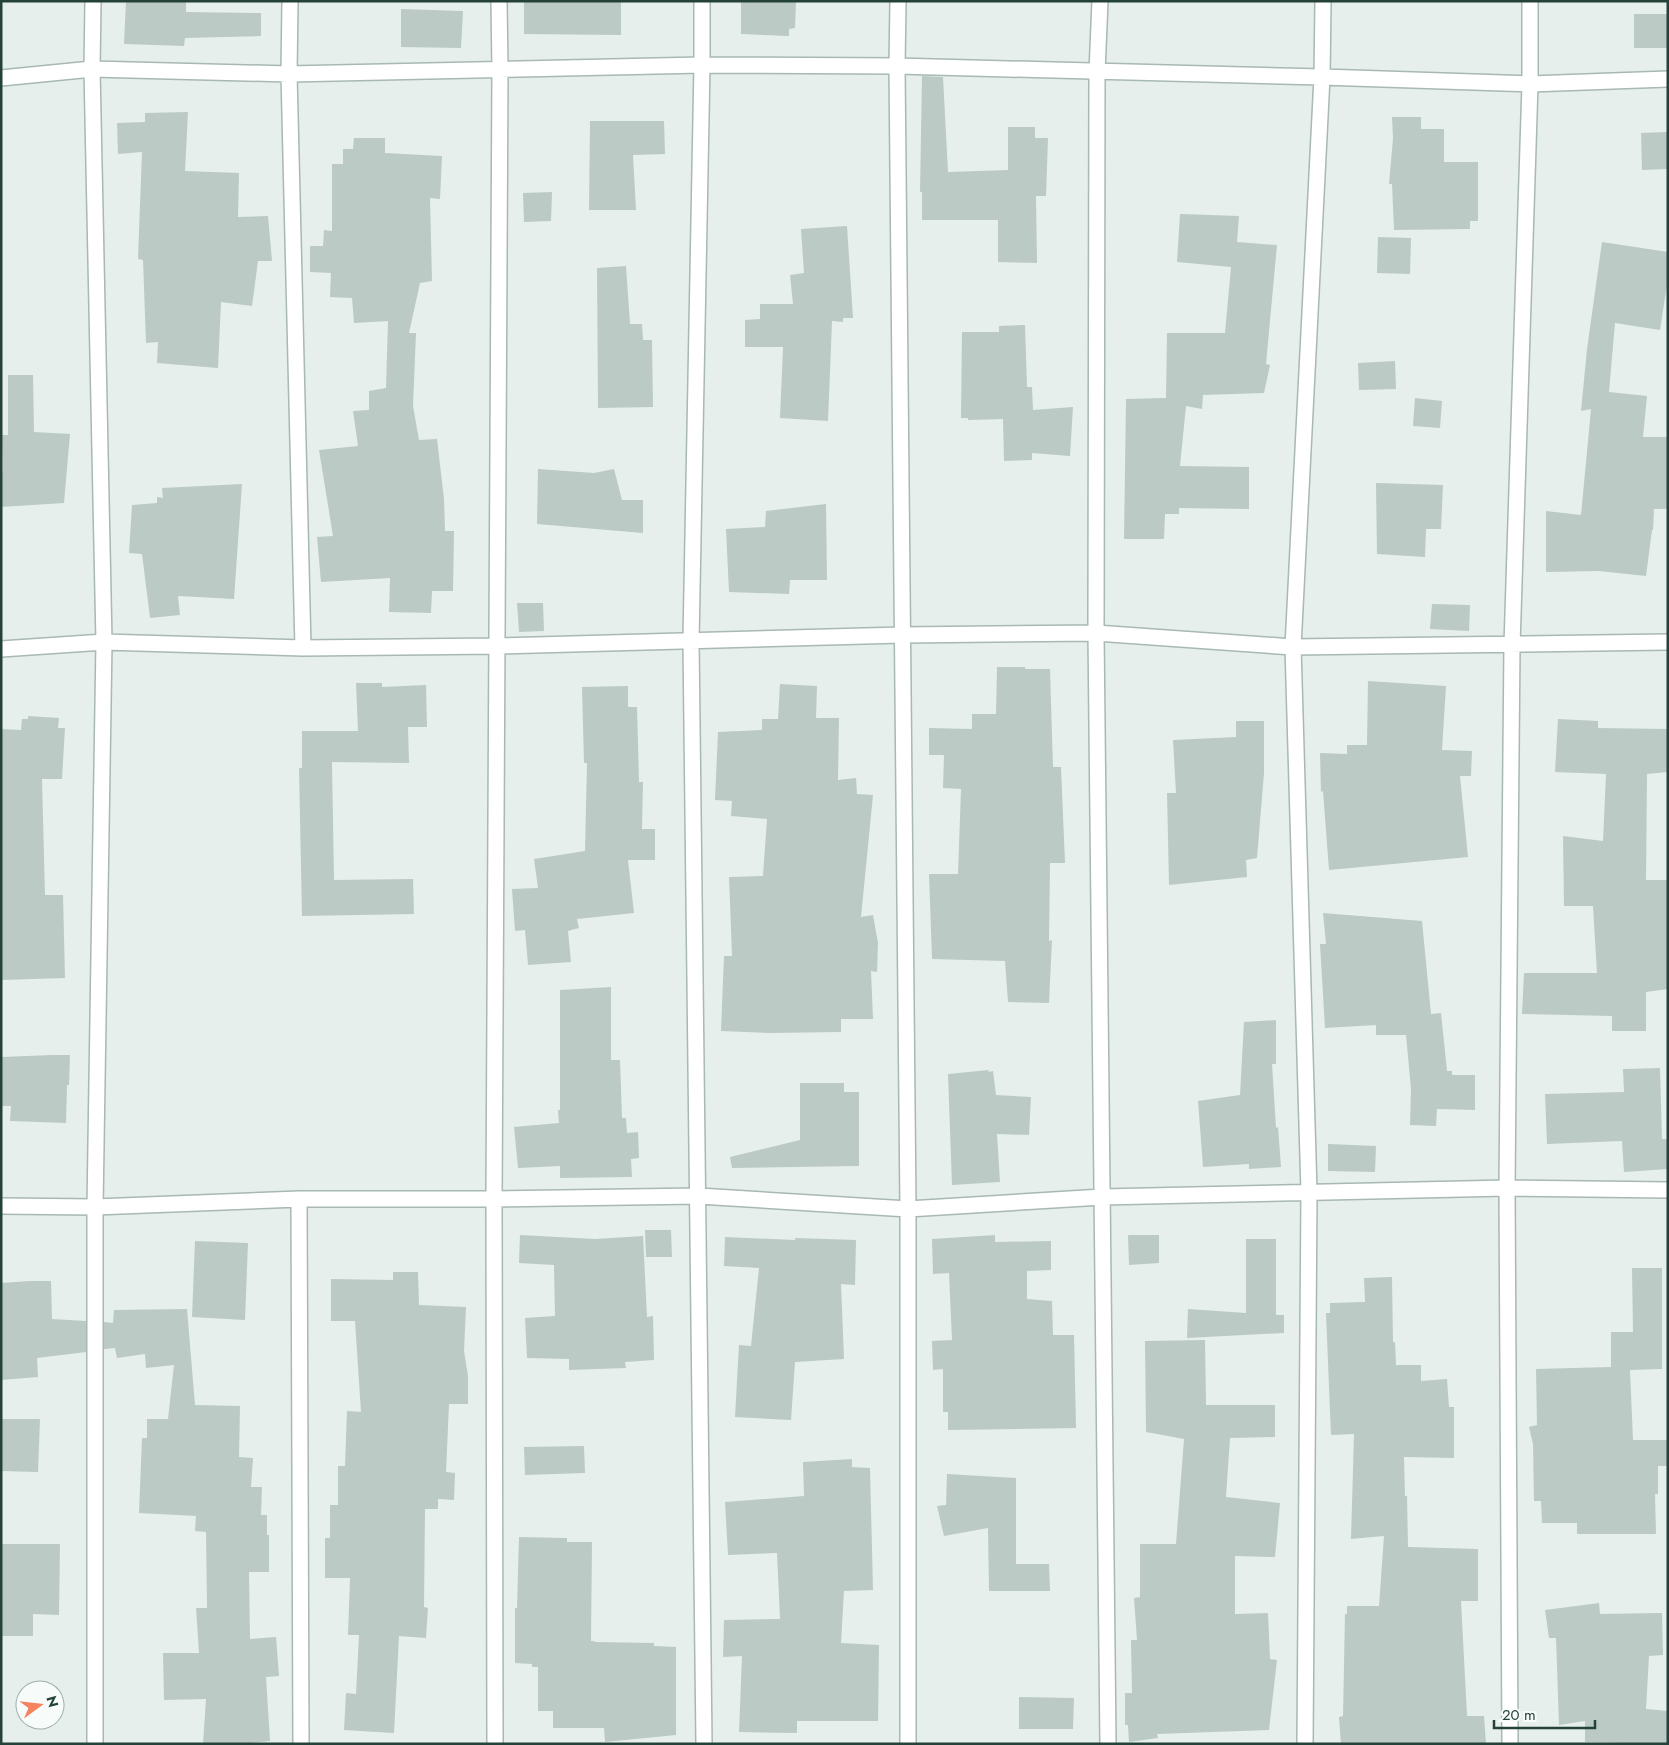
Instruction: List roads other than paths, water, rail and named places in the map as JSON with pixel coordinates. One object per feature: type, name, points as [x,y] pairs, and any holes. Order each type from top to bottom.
[{"type":"street","points":[[93,1],[92,69],[104,642],[95,1207],[95,1744]]},
{"type":"street","points":[[290,1],[289,74],[304,648]]},
{"type":"street","points":[[495,1744],[494,1199],[499,1]]},
{"type":"street","points":[[702,1],[691,641],[704,1744]]},
{"type":"street","points":[[898,1],[897,66],[908,1209],[908,1744]]},
{"type":"street","points":[[1100,1],[1097,72],[1096,633],[1108,1744]]},
{"type":"street","points":[[1305,1744],[1309,1192],[1293,647],[1322,77],[1323,1]]},
{"type":"street","points":[[1510,1744],[1507,1188],[1512,645],[1530,84],[1530,1]]},
{"type":"street","points":[[1,78],[92,69],[289,74],[702,65],[897,66],[1530,84],[1668,80]]},
{"type":"street","points":[[1,649],[104,642],[304,648],[497,646],[902,635],[1096,633],[1293,647],[1668,642]]},
{"type":"street","points":[[1,1206],[95,1207],[299,1199],[699,1196],[908,1209],[1102,1197],[1507,1188],[1668,1190]]},
{"type":"street","points":[[299,1199],[301,1744]]}]
